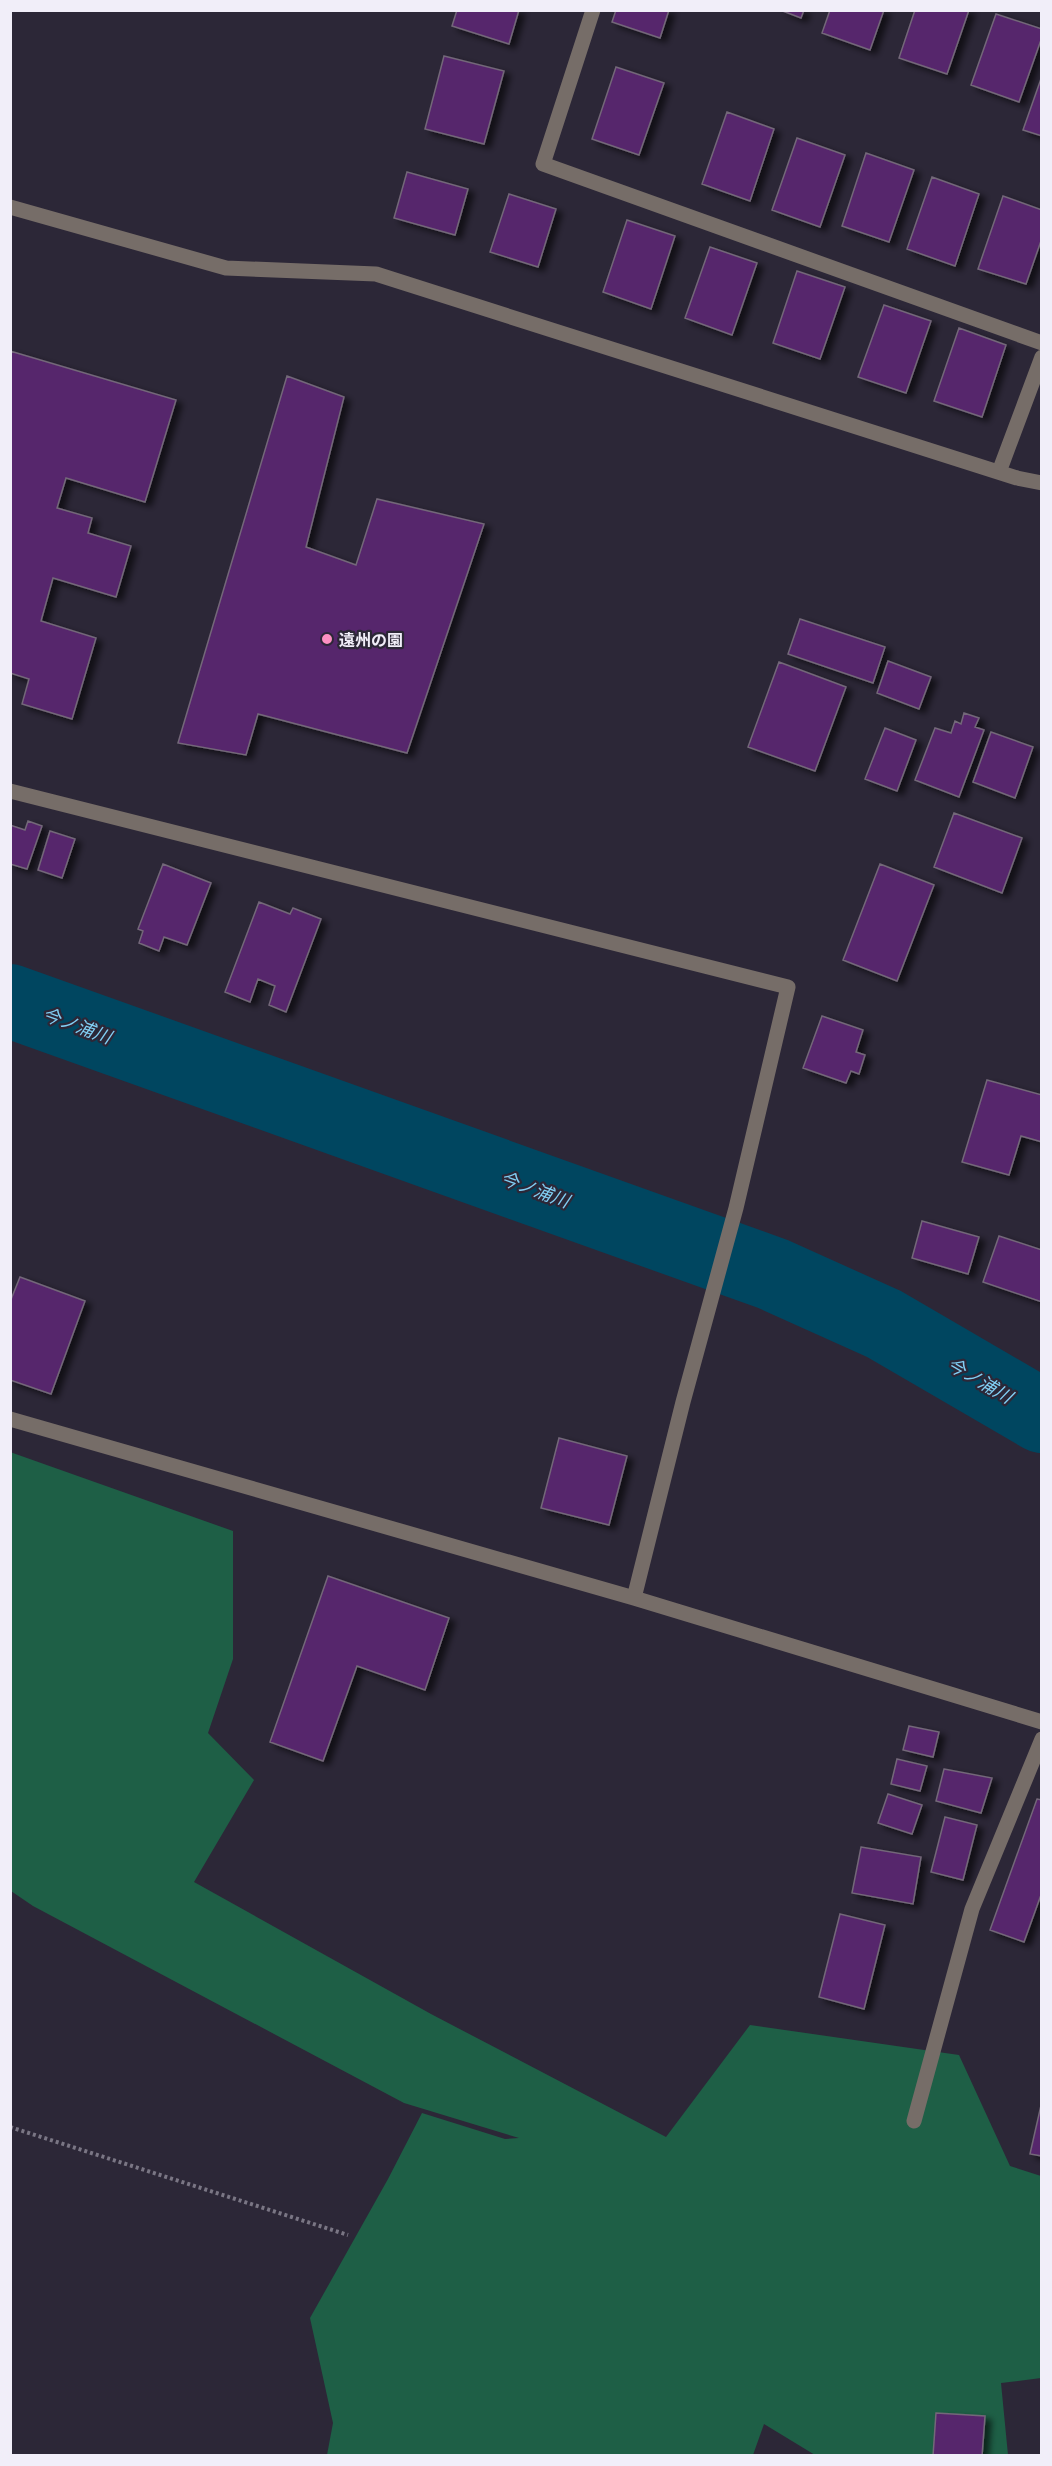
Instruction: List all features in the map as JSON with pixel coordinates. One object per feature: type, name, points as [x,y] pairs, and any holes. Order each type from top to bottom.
[{"type":"street","points":[[593,10],[543,164],[1041,343]]},
{"type":"street","points":[[10,207],[226,268],[376,273],[999,472],[1041,483]]},
{"type":"street","points":[[999,472],[1041,357]]},
{"type":"street","points":[[10,791],[788,987],[736,1208],[634,1598]]},
{"type":"street","points":[[10,1419],[634,1598],[1041,1722]]},
{"type":"street","points":[[914,2121],[972,1909],[1041,1739]]},
{"type":"path","points":[[10,2127],[348,2235]]},
{"type":"green space","points":[[10,1452],[233,1531],[233,1659],[208,1733],[254,1780],[194,1882],[431,2014],[666,2137],[750,2025],[959,2055],[1010,2166],[1041,2176],[1041,2378],[1001,2383],[1008,2455],[815,2455],[764,2424],[753,2455],[327,2455],[333,2423],[310,2318],[388,2179],[422,2113],[505,2139],[519,2138],[404,2103],[33,1906],[11,1891]]},
{"type":"building","points":[[457,10],[519,10],[509,44],[452,26]]},
{"type":"building","points":[[616,10],[669,10],[660,38],[612,22]]},
{"type":"building","points":[[780,10],[804,10],[801,18]]},
{"type":"building","points":[[830,10],[884,10],[870,50],[822,33]]},
{"type":"building","points":[[915,10],[969,10],[947,74],[899,58]]},
{"type":"building","points":[[996,14],[1042,29],[1042,37],[1019,102],[971,85]]},
{"type":"building","points":[[444,56],[504,71],[484,144],[425,129]]},
{"type":"building","points":[[616,67],[664,83],[639,155],[592,139]]},
{"type":"building","points":[[1042,76],[1042,136],[1023,130]]},
{"type":"building","points":[[727,112],[774,129],[750,201],[702,184]]},
{"type":"building","points":[[797,138],[845,155],[820,227],[772,210]]},
{"type":"building","points":[[866,153],[914,170],[889,242],[842,226]]},
{"type":"building","points":[[407,172],[468,189],[455,235],[394,218]]},
{"type":"building","points":[[932,177],[979,194],[955,266],[907,249]]},
{"type":"building","points":[[509,194],[556,209],[538,267],[490,252]]},
{"type":"building","points":[[1003,196],[1042,210],[1042,238],[1026,284],[978,269]]},
{"type":"building","points":[[627,220],[675,236],[651,309],[603,292]]},
{"type":"building","points":[[710,247],[757,263],[732,335],[685,318]]},
{"type":"building","points":[[797,271],[845,287],[820,359],[773,343]]},
{"type":"building","points":[[884,305],[931,321],[906,393],[858,377]]},
{"type":"building","points":[[959,328],[1006,345],[982,417],[934,401]]},
{"type":"building","points":[[10,351],[176,400],[145,502],[66,478],[57,508],[92,518],[88,533],[131,546],[116,597],[53,578],[41,621],[96,638],[72,719],[22,704],[29,679],[10,673]]},
{"type":"building","name":"遠州の園","points":[[287,376],[344,397],[306,547],[356,565],[377,499],[484,524],[407,753],[258,714],[246,755],[178,743]]},
{"type":"building","points":[[800,619],[885,647],[873,683],[788,654]]},
{"type":"building","points":[[888,661],[931,677],[919,709],[877,693]]},
{"type":"building","points":[[779,662],[846,687],[815,771],[748,747]]},
{"type":"building","points":[[964,713],[979,718],[975,727],[984,730],[959,797],[915,780],[935,728],[951,733],[955,721],[961,724]]},
{"type":"building","points":[[885,728],[916,740],[897,791],[865,779]]},
{"type":"building","points":[[991,732],[1033,747],[1015,798],[973,782]]},
{"type":"building","points":[[954,813],[1022,838],[1002,893],[934,867]]},
{"type":"building","points":[[28,821],[42,826],[27,869],[10,864],[10,825],[25,830]]},
{"type":"building","points":[[50,831],[75,839],[62,878],[38,870]]},
{"type":"building","points":[[163,864],[211,883],[187,945],[164,937],[159,951],[139,943],[143,931],[138,929]]},
{"type":"building","points":[[880,864],[934,885],[897,981],[843,960]]},
{"type":"building","points":[[259,902],[290,914],[293,908],[321,919],[286,1012],[269,1005],[275,986],[258,979],[250,1002],[225,992]]},
{"type":"building","points":[[822,1016],[863,1030],[856,1052],[865,1055],[859,1074],[851,1071],[846,1083],[803,1068]]},
{"type":"building","points":[[987,1080],[1042,1095],[1042,1142],[1021,1136],[1009,1175],[962,1162]]},
{"type":"building","points":[[922,1221],[979,1237],[968,1274],[912,1258]]},
{"type":"building","points":[[999,1236],[1042,1250],[1042,1302],[983,1282]]},
{"type":"building","points":[[20,1277],[85,1301],[51,1394],[10,1380],[10,1302]]},
{"type":"building","points":[[559,1438],[627,1456],[609,1525],[541,1508]]},
{"type":"building","points":[[328,1576],[449,1618],[425,1690],[357,1666],[323,1761],[270,1742]]},
{"type":"building","points":[[909,1726],[939,1732],[933,1757],[903,1750]]},
{"type":"building","points":[[897,1759],[927,1766],[920,1791],[891,1784]]},
{"type":"building","points":[[944,1769],[992,1778],[981,1813],[936,1801]]},
{"type":"building","points":[[888,1794],[922,1805],[912,1834],[878,1823]]},
{"type":"building","points":[[1037,1799],[1042,1800],[1042,1892],[1024,1942],[990,1930]]},
{"type":"building","points":[[945,1817],[977,1825],[963,1880],[931,1872]]},
{"type":"building","points":[[861,1847],[921,1857],[913,1904],[852,1893]]},
{"type":"building","points":[[840,1914],[885,1925],[864,2009],[819,1997]]},
{"type":"building","points":[[1042,2101],[1042,2156],[1030,2154]]},
{"type":"building","points":[[936,2413],[985,2416],[982,2456],[933,2456]]},
{"type":"waterway","name":"今ノ浦川","points":[[10,1001],[773,1274],[884,1324],[1042,1416]]},
{"type":"place","name":"遠州の園","points":[[327,639]]}]
